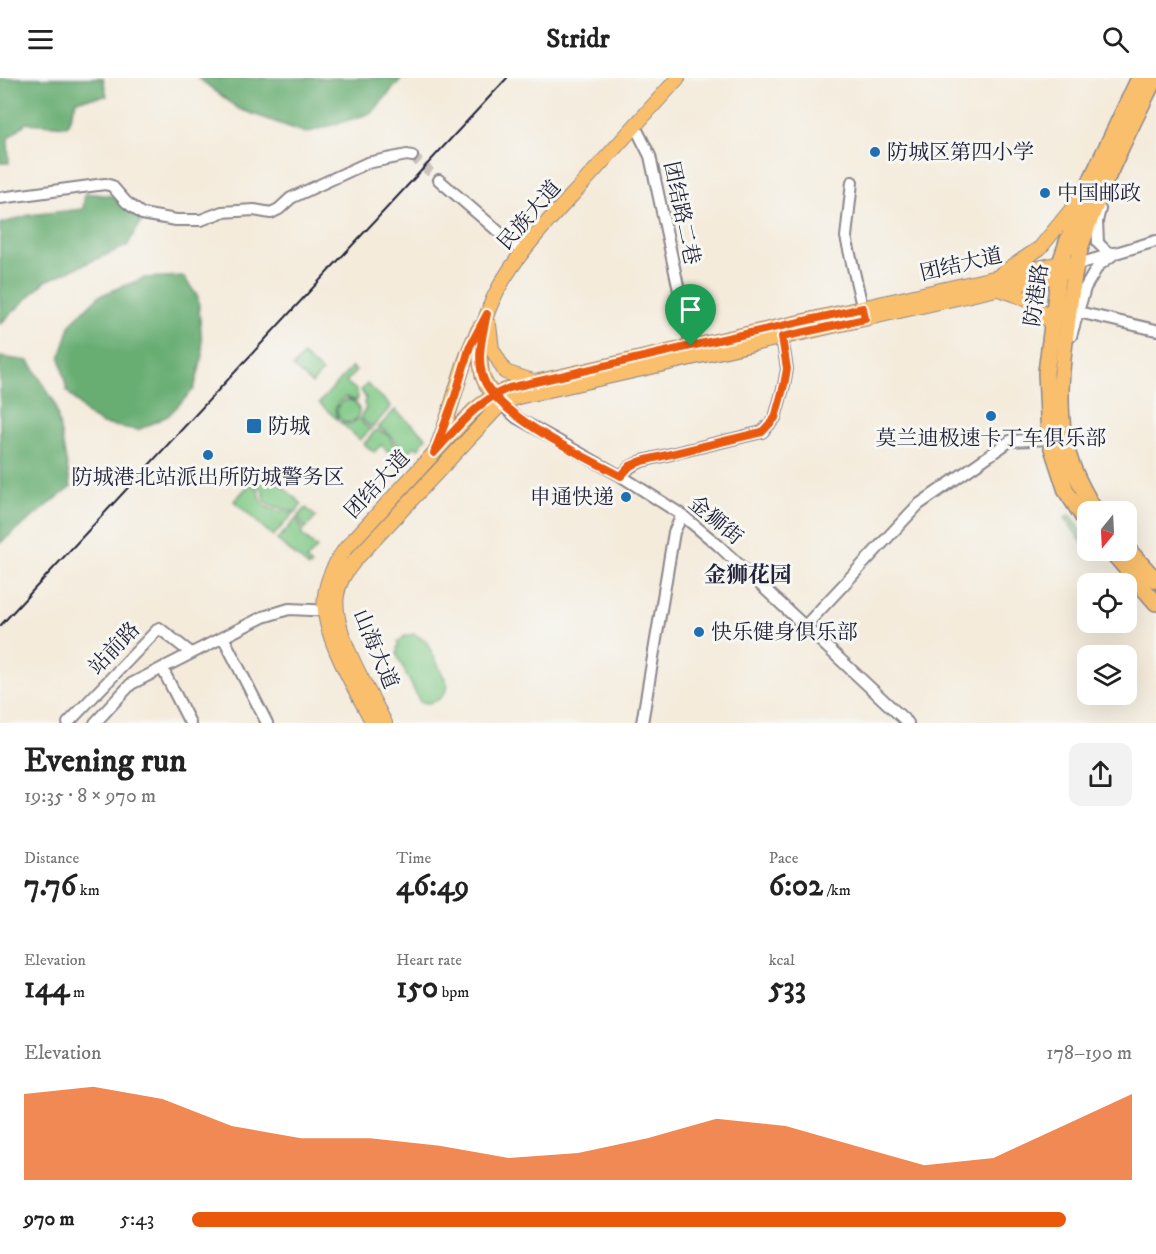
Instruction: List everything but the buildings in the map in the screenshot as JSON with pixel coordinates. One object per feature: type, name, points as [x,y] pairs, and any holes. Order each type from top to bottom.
[{"type":"highway","name":"防港路","points":[[1077,508],[1066,491],[1049,439],[1046,372],[1052,326],[1086,190],[1139,78]]},
{"type":"highway","name":"防港路","points":[[1089,501],[1078,483],[1064,437],[1061,372],[1065,268],[1087,229],[1105,182],[1155,78]]},
{"type":"highway","points":[[1137,559],[1156,580]]},
{"type":"highway","points":[[1120,561],[1156,603]]},
{"type":"main road","name":"民族大道","points":[[497,399],[482,374],[481,346],[487,314],[494,297],[522,252],[678,78]]},
{"type":"main road","points":[[1052,326],[1043,311],[1033,302],[996,283],[1040,248],[1086,190]]},
{"type":"main road","name":"团结大道","points":[[356,559],[509,388],[691,346],[864,313],[1065,268]]},
{"type":"main road","name":"团结大道","points":[[345,549],[474,410],[497,399],[518,397],[782,337],[864,313]]},
{"type":"main road","points":[[487,314],[492,349],[505,372],[535,382]]},
{"type":"main road","points":[[434,453],[470,346],[487,314]]},
{"type":"main road","name":"山海大道","points":[[345,549],[334,566],[328,584],[330,631],[341,660],[373,723]]},
{"type":"main road","name":"山海大道","points":[[356,559],[345,572],[330,611],[385,723]]},
{"type":"street","name":"团结路二巷","points":[[635,126],[650,156],[691,346]]},
{"type":"street","points":[[0,198],[105,184],[112,186],[126,202],[142,214],[176,220],[201,220],[222,212],[254,210],[271,213],[291,198],[367,163],[412,156]]},
{"type":"street","points":[[439,180],[522,252]]},
{"type":"street","points":[[852,182],[846,237],[864,313]]},
{"type":"street","points":[[1105,182],[1098,221],[1098,243],[1106,251],[1114,254]]},
{"type":"street","points":[[1065,268],[1156,241]]},
{"type":"street","points":[[1061,372],[1085,288],[1098,266],[1114,254]]},
{"type":"street","points":[[1078,312],[1156,330]]},
{"type":"street","points":[[621,476],[630,466],[642,461],[762,432],[775,418],[784,385],[787,369],[782,337]]},
{"type":"street","name":"金狮街","points":[[497,399],[518,418],[621,476],[682,515],[718,545],[908,723]]},
{"type":"street","points":[[805,626],[918,505],[1010,441],[1049,439]]},
{"type":"street","points":[[642,723],[674,531],[682,515]]},
{"type":"street","name":"站前路","points":[[95,723],[131,684],[263,617],[289,609],[330,611]]},
{"type":"street","name":"站前路","points":[[68,723],[159,628],[191,653]]},
{"type":"street","points":[[223,637],[267,723]]},
{"type":"street","points":[[162,668],[190,723]]},
{"type":"green space","points":[[0,78],[103,78],[107,96],[77,100],[67,126],[26,123],[8,138],[9,163],[0,163]]},
{"type":"green space","points":[[198,78],[402,78],[372,113],[306,133],[239,109]]},
{"type":"green space","points":[[85,193],[112,196],[143,219],[127,246],[46,281],[0,324],[0,224],[29,215],[83,209]]},
{"type":"green space","points":[[183,276],[198,297],[203,355],[194,389],[168,416],[138,430],[102,424],[89,416],[67,391],[60,358],[71,323],[99,296],[144,278]]},
{"type":"green space","points":[[303,355],[322,372],[312,384],[293,367]]},
{"type":"green space","points":[[0,357],[29,361],[55,403],[71,487],[0,543]]},
{"type":"green space","points":[[352,367],[356,371],[346,382],[355,389],[358,396],[357,401],[345,397],[338,402],[335,410],[338,420],[319,403]]},
{"type":"green space","points":[[367,384],[391,406],[373,427],[365,423],[361,416],[366,408],[364,403],[366,398],[361,390]]},
{"type":"green space","points":[[348,400],[356,403],[359,411],[356,419],[348,422],[340,419],[337,411],[340,403]]},
{"type":"green space","points":[[395,410],[426,437],[418,449],[414,446],[406,455],[388,433],[378,428]]},
{"type":"green space","points":[[360,418],[364,425],[371,429],[360,440],[340,422],[351,424]]},
{"type":"green space","points":[[376,430],[388,435],[398,452],[394,457],[381,445],[374,452],[364,444]]},
{"type":"green space","points":[[263,469],[302,504],[295,513],[272,506],[265,501],[263,491],[253,481]]},
{"type":"green space","points":[[251,483],[267,507],[293,514],[273,536],[234,501]]},
{"type":"green space","points":[[306,508],[316,517],[305,529],[298,516]]},
{"type":"green space","points":[[1070,515],[1077,525],[1077,535],[1065,518]]},
{"type":"green space","points":[[297,518],[303,531],[301,534],[317,548],[306,560],[312,565],[309,567],[277,540]]},
{"type":"green space","points":[[414,634],[426,641],[448,685],[444,694],[434,702],[420,702],[397,655],[398,642],[405,636]]},
{"type":"tunnel","points":[[412,156],[439,180]]},
{"type":"railway","points":[[0,626],[507,78]]},
{"type":"place","name":"防城区第四小学","points":[[875,152]]},
{"type":"place","name":"中国邮政","points":[[1045,193]]},
{"type":"place","name":"莫兰迪极速卡丁车俱乐部","points":[[991,416]]},
{"type":"place","name":"防城","points":[[254,426]]},
{"type":"place","name":"防城港北站派出所防城警务区","points":[[208,455]]},
{"type":"place","name":"申通快递","points":[[626,497]]},
{"type":"place","name":"快乐健身俱乐部","points":[[699,632]]},
{"type":"district","name":"金狮花园","points":[[748,574]]},
{"type":"route","points":[[691,346],[509,388],[493,394],[474,410],[434,453],[443,432],[470,346],[487,314],[481,346],[482,374],[493,394],[501,404],[518,418],[621,476],[630,466],[642,461],[762,432],[775,418],[784,385],[787,369],[782,337],[865,319],[863,308],[691,346]]}]
